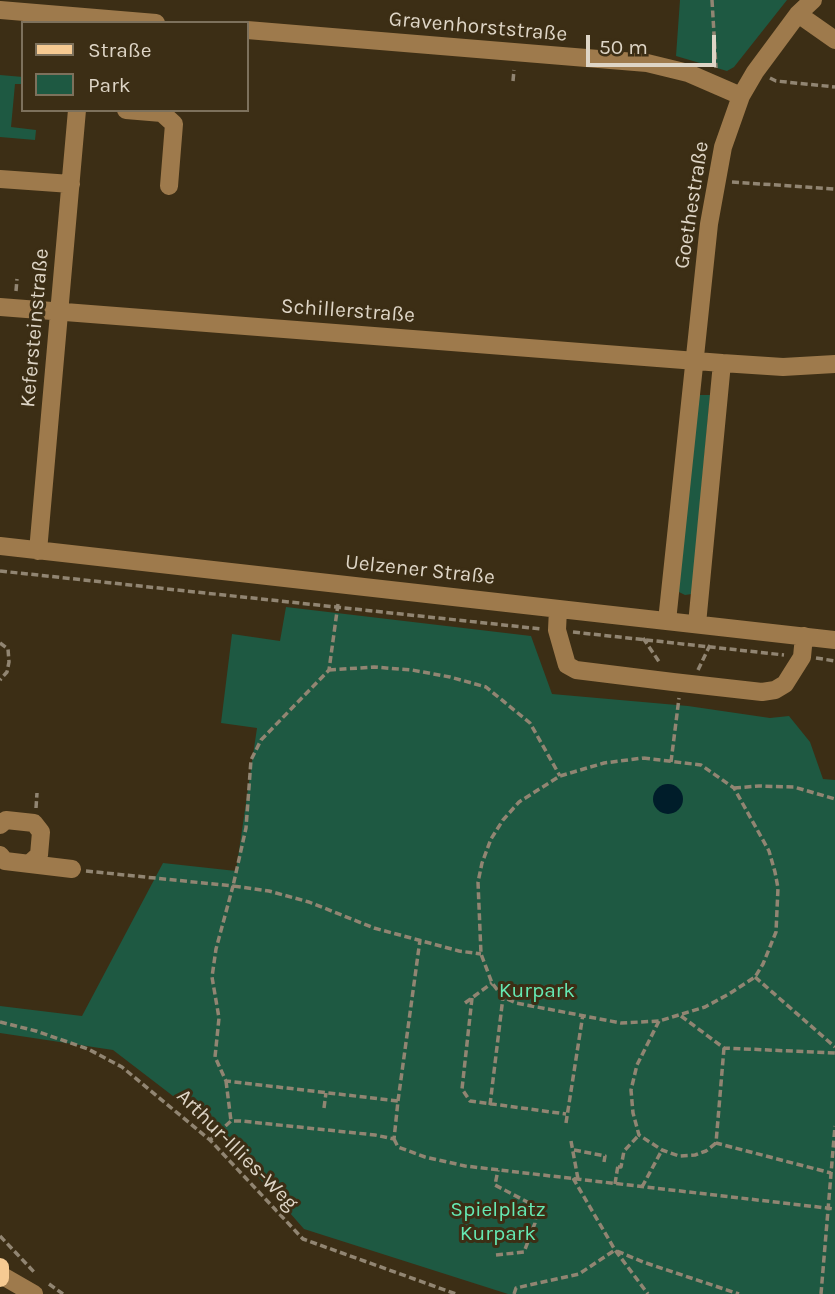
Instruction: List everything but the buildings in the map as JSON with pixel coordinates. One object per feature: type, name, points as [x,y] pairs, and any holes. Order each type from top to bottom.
[{"type":"main road","points":[[0,1267],[0,1276]]},
{"type":"street","name":"Goethestraße","points":[[667,621],[693,360],[716,181],[723,147],[741,96],[755,72],[798,13],[813,0]]},
{"type":"street","points":[[0,10],[86,13],[142,21]]},
{"type":"street","points":[[798,13],[835,40]]},
{"type":"street","name":"Gravenhorststraße","points":[[248,30],[647,63],[688,72],[741,96]]},
{"type":"street","name":"Kefersteinstraße","points":[[39,543],[77,112]]},
{"type":"street","points":[[150,112],[162,113],[174,124],[169,186]]},
{"type":"street","points":[[0,179],[71,184]]},
{"type":"street","name":"Schillerstraße","points":[[0,307],[693,360]]},
{"type":"street","points":[[693,360],[783,367],[835,364]]},
{"type":"street","points":[[705,625],[722,363]]},
{"type":"street","name":"Uelzener Straße","points":[[0,546],[39,543],[558,609],[835,640]]},
{"type":"street","points":[[558,609],[557,630],[567,665],[576,670],[762,692],[775,690],[785,684],[802,657],[804,636]]},
{"type":"street","points":[[0,825],[6,820],[34,823],[41,832],[39,855],[29,864]]},
{"type":"street","points":[[0,855],[5,861],[72,869]]},
{"type":"street","points":[[0,1276],[34,1294]]},
{"type":"path","points":[[712,0],[717,84]]},
{"type":"path","points":[[755,72],[776,81],[835,87]]},
{"type":"path","points":[[716,181],[835,189]]},
{"type":"path","points":[[0,571],[835,660]]},
{"type":"path","points":[[231,1121],[226,1081],[215,1057],[219,1018],[212,977],[216,949],[246,828],[251,760],[261,740],[329,670],[337,613]]},
{"type":"path","points":[[643,639],[646,618]]},
{"type":"path","points":[[705,625],[710,647]]},
{"type":"path","points":[[643,639],[682,682],[710,647]]},
{"type":"path","points":[[0,643],[8,649],[9,662],[7,672],[0,680]]},
{"type":"path","points":[[329,670],[373,667],[412,670],[486,687],[530,723],[559,776]]},
{"type":"path","points":[[671,762],[678,705]]},
{"type":"path","points":[[643,758],[701,765],[734,788],[769,851],[778,888],[776,932],[755,977],[717,1000],[681,1016],[659,1021],[621,1023],[516,1003],[503,997],[492,983],[481,954],[478,882],[491,839],[503,820],[519,802],[559,776],[604,763],[643,758]]},
{"type":"path","points":[[734,788],[794,787],[835,799]]},
{"type":"path","points":[[108,873],[269,891],[309,902],[374,928],[459,951],[481,954]]},
{"type":"path","points":[[420,940],[398,1101],[394,1139],[398,1147],[425,1157],[465,1166],[835,1209]]},
{"type":"path","points":[[755,977],[835,1047]]},
{"type":"path","points":[[465,1003],[492,983]]},
{"type":"path","points":[[490,1105],[503,997]]},
{"type":"path","points":[[472,998],[462,1089],[470,1101],[566,1114]]},
{"type":"path","points":[[566,1123],[583,1014]]},
{"type":"path","points":[[681,1016],[724,1048],[835,1053]]},
{"type":"path","points":[[659,1021],[636,1065],[631,1090],[639,1135],[662,1150],[679,1156],[695,1155],[706,1152],[716,1143],[724,1048]]},
{"type":"path","name":"Arthur-Illies-Weg","points":[[0,1022],[36,1031],[108,1058],[138,1079],[210,1140],[303,1239],[456,1294]]},
{"type":"path","points":[[226,1081],[398,1101]]},
{"type":"path","points":[[324,1108],[326,1093]]},
{"type":"path","points":[[210,1140],[231,1121],[394,1139]]},
{"type":"path","points":[[322,1130],[323,1122]]},
{"type":"path","points":[[821,1294],[835,1126]]},
{"type":"path","points":[[615,1184],[624,1151],[639,1135]]},
{"type":"path","points":[[571,1141],[575,1179],[615,1250],[648,1294]]},
{"type":"path","points":[[716,1143],[831,1173]]},
{"type":"path","points":[[573,1150],[605,1156],[605,1161]]},
{"type":"path","points":[[642,1187],[662,1150]]},
{"type":"path","points":[[496,1255],[524,1252],[535,1223],[537,1207],[495,1185],[498,1170]]},
{"type":"path","points":[[0,1237],[29,1268]]},
{"type":"path","points":[[514,1294],[516,1288],[579,1274],[615,1250]]},
{"type":"path","points":[[615,1250],[739,1294]]},
{"type":"green space","points":[[680,0],[787,0],[734,67],[727,71],[676,56]]},
{"type":"green space","points":[[0,75],[21,77],[21,84],[15,84],[11,127],[36,130],[35,140],[0,137]]},
{"type":"green space","points":[[699,395],[710,395],[692,594],[685,595],[679,592],[677,585]]},
{"type":"green space","name":"Kurpark","points":[[286,607],[531,636],[552,694],[688,706],[770,718],[789,716],[810,742],[823,779],[835,780],[835,1294],[508,1294],[304,1229],[216,1129],[113,1050],[0,1033],[0,1006],[82,1016],[163,863],[236,871],[257,728],[221,723],[232,634],[280,641]]},
{"type":"water","points":[[668,784],[679,788],[683,799],[679,810],[668,814],[657,810],[653,799],[657,788]]},
{"type":"park label","name":"Spielplatz Kurpark","points":[[498,1222]]}]
